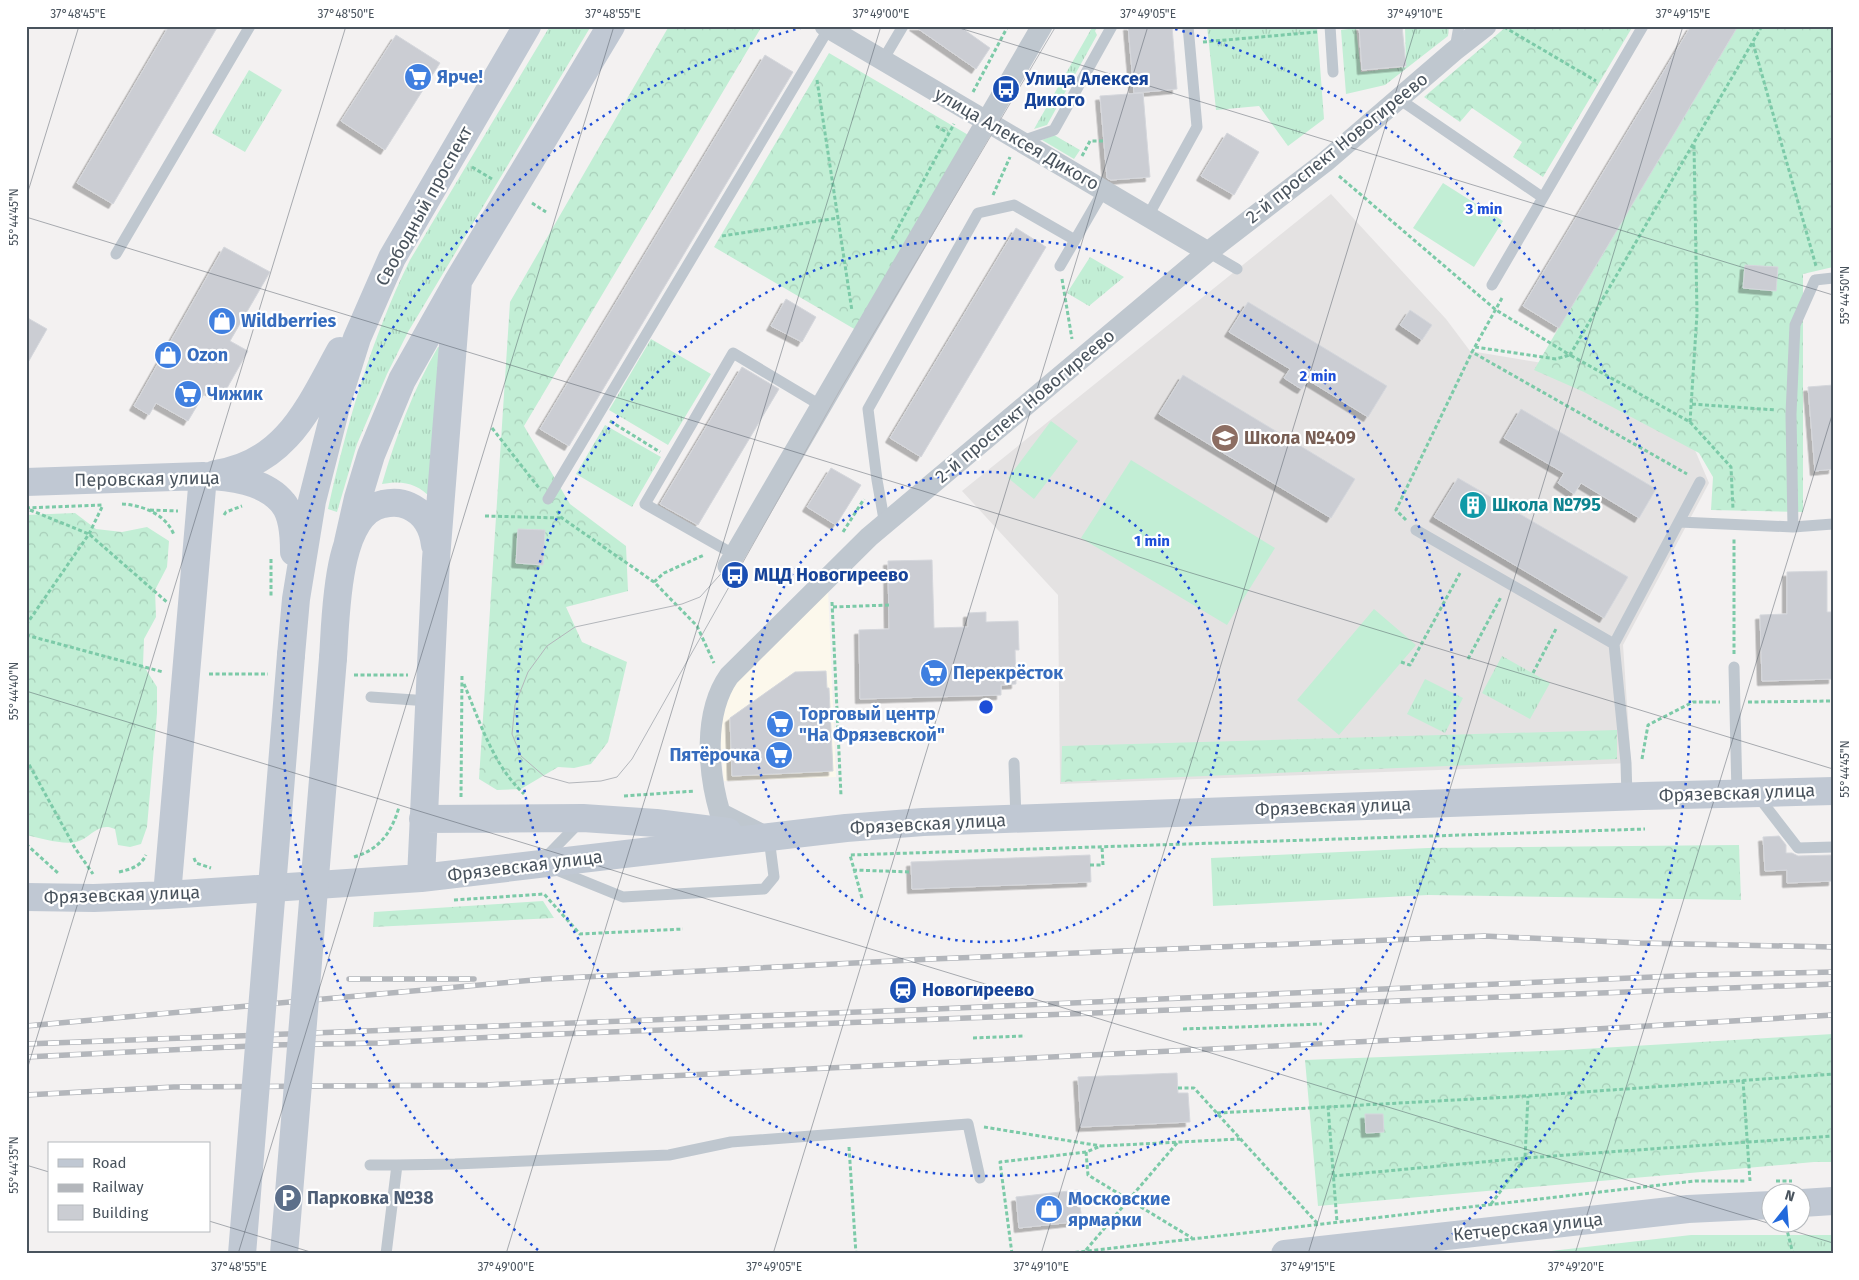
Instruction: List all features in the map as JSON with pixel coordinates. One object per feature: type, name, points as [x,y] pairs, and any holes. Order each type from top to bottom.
[{"type":"main road","name":"Свободный проспект","points":[[283,603],[339,396],[357,338],[392,258],[527,26]]},
{"type":"main road","points":[[284,1254],[337,604],[348,542],[366,472],[402,380],[458,281],[612,26]]},
{"type":"main road","points":[[167,895],[203,476],[245,467],[279,446],[292,432],[307,410],[392,258]]},
{"type":"main road","points":[[421,878],[436,559],[458,281]]},
{"type":"main road","name":"Перовская улица","points":[[27,500],[203,476],[221,476],[256,485],[274,494],[284,504],[290,517],[294,549],[283,603]]},
{"type":"main road","points":[[348,542],[356,524],[366,512],[380,504],[394,502],[408,505],[422,513],[430,525],[434,539],[436,559]]},
{"type":"main road","points":[[242,1254],[291,655],[283,603]]},
{"type":"main road","name":"Фрязевская улица","points":[[26,897],[94,898],[167,895],[421,878],[846,828],[923,822],[1833,791]]},
{"type":"main road","points":[[423,819],[584,818],[656,823],[769,838]]},
{"type":"main road","points":[[1812,1202],[1833,1201]]},
{"type":"main road","name":"Кетчерская улица","points":[[1286,1254],[1688,1210],[1762,1214]]},
{"type":"street","points":[[732,560],[1042,26]]},
{"type":"street","name":"2-й проспект Новогиреево","points":[[769,838],[720,813],[713,790],[711,732],[714,706],[723,685],[741,664],[870,537],[1208,252],[1326,162],[1454,51],[1486,26]]},
{"type":"street","name":"улица Алексея Дикого","points":[[827,27],[987,121],[1017,145],[1073,171],[1208,252]]},
{"type":"lane","points":[[116,254],[250,26]]},
{"type":"lane","points":[[883,60],[903,26]]},
{"type":"lane","points":[[1017,145],[1054,130],[1112,26]]},
{"type":"lane","points":[[1148,216],[1197,127],[1188,26]]},
{"type":"lane","points":[[1454,51],[1458,26]]},
{"type":"lane","points":[[1492,285],[1642,26]]},
{"type":"lane","points":[[548,499],[813,55],[827,27]]},
{"type":"lane","points":[[1330,29],[1332,72]]},
{"type":"lane","points":[[1399,99],[1542,197]]},
{"type":"lane","points":[[1060,266],[1104,190]]},
{"type":"lane","points":[[885,525],[868,409],[978,213],[1014,205],[1075,240]]},
{"type":"lane","points":[[1208,252],[1237,269]]},
{"type":"lane","points":[[1793,526],[1791,411],[1795,325],[1815,280],[1833,278]]},
{"type":"lane","points":[[732,560],[716,544],[645,504],[733,353],[820,406]]},
{"type":"lane","points":[[1628,797],[1614,644],[1700,482]]},
{"type":"lane","points":[[1679,522],[1734,525],[1832,525]]},
{"type":"lane","points":[[1416,530],[1614,644]]},
{"type":"lane","points":[[1734,667],[1734,702],[1746,794],[1798,848],[1833,847]]},
{"type":"lane","points":[[371,697],[429,701]]},
{"type":"lane","points":[[1014,763],[1016,819]]},
{"type":"lane","points":[[584,818],[540,864],[623,897],[764,889],[774,877],[769,838]]},
{"type":"lane","points":[[370,1165],[476,1164],[668,1155],[731,1142],[968,1124],[980,1178]]},
{"type":"lane","points":[[386,1254],[397,1165]]},
{"type":"path","points":[[972,92],[1008,26]]},
{"type":"path","points":[[1504,26],[1606,87]]},
{"type":"path","points":[[1475,347],[1556,359],[1570,355],[1762,26]]},
{"type":"path","points":[[1190,44],[1330,29]]},
{"type":"path","points":[[1752,42],[1820,279]]},
{"type":"path","points":[[813,55],[853,314],[857,305]]},
{"type":"path","points":[[889,245],[948,133],[936,126]]},
{"type":"path","points":[[1073,171],[1090,141],[1103,140]]},
{"type":"path","points":[[1690,422],[1697,314],[1694,144]]},
{"type":"path","points":[[986,212],[1017,145]]},
{"type":"path","points":[[451,154],[546,212]]},
{"type":"path","points":[[1326,162],[1342,179],[1496,310],[1570,355],[1690,422],[1731,467],[1734,525],[1734,667]]},
{"type":"path","points":[[703,239],[838,218]]},
{"type":"path","points":[[1060,266],[1074,346]]},
{"type":"path","points":[[1416,530],[1396,510],[1472,352],[1505,293]]},
{"type":"path","points":[[1472,352],[1700,482]]},
{"type":"path","points":[[1692,404],[1791,411]]},
{"type":"path","points":[[599,414],[672,459]]},
{"type":"path","points":[[492,428],[562,518],[654,582],[697,626],[723,685]]},
{"type":"path","points":[[840,537],[877,480]]},
{"type":"path","points":[[27,500],[110,505]]},
{"type":"path","points":[[27,500],[89,534],[174,608]]},
{"type":"path","points":[[117,504],[138,506],[149,510],[162,518],[172,529],[174,536]]},
{"type":"path","points":[[26,626],[89,534],[102,505]]},
{"type":"path","points":[[222,519],[226,512],[246,506]]},
{"type":"path","points":[[485,516],[562,518]]},
{"type":"path","points":[[654,582],[664,573],[711,552],[716,544]]},
{"type":"path","points":[[271,551],[283,603]]},
{"type":"path","points":[[1401,662],[1410,664],[1468,560]]},
{"type":"path","points":[[1468,659],[1509,583]]},
{"type":"path","points":[[832,599],[841,796]]},
{"type":"path","points":[[833,607],[889,605]]},
{"type":"path","points":[[1533,673],[1564,615]]},
{"type":"path","points":[[26,635],[168,674]]},
{"type":"path","points":[[408,675],[409,665]]},
{"type":"path","points":[[461,801],[462,675]]},
{"type":"path","points":[[463,682],[486,738],[500,764],[513,785],[527,797]]},
{"type":"path","points":[[1641,767],[1648,725],[1693,702],[1833,701]]},
{"type":"path","points":[[26,759],[76,848],[93,874]]},
{"type":"path","points":[[862,898],[850,855],[1645,829]]},
{"type":"path","points":[[26,844],[59,874]]},
{"type":"path","points":[[1090,865],[1103,865],[1102,847]]},
{"type":"path","points":[[135,868],[142,863],[147,853]]},
{"type":"path","points":[[853,870],[911,872]]},
{"type":"path","points":[[446,900],[544,894],[580,934],[683,930]]},
{"type":"path","points":[[1183,1029],[1322,1024]]},
{"type":"path","points":[[973,1038],[1025,1036]]},
{"type":"path","points":[[1217,1113],[1528,1096],[1833,1074]]},
{"type":"path","points":[[1743,1080],[1750,1181]]},
{"type":"path","points":[[1062,1254],[1317,1224],[1194,1088],[1178,1088]]},
{"type":"path","points":[[1491,1205],[1525,1158],[1528,1096]]},
{"type":"path","points":[[1328,1106],[1336,1222]]},
{"type":"path","points":[[968,1124],[1101,1146],[1240,1139]]},
{"type":"path","points":[[848,1134],[856,1254]]},
{"type":"path","points":[[1333,1176],[1525,1158],[1833,1136]]},
{"type":"path","points":[[1086,1251],[1177,1143]]},
{"type":"path","points":[[1012,1254],[1000,1162],[1086,1152],[1101,1146]]},
{"type":"path","points":[[1086,1152],[1088,1175],[1192,1238]]},
{"type":"path","points":[[1785,1232],[1793,1254]]},
{"type":"shaded area","points":[[1331,194],[1446,319],[1470,351],[1561,366],[1689,436],[1709,483],[1623,645],[1631,763],[1060,784],[1058,595],[962,491]]},
{"type":"shaded area","points":[[828,589],[836,777],[724,781],[718,716],[728,690]]},
{"type":"green space","points":[[550,26],[591,26],[408,332],[387,374],[357,444],[337,512],[328,509],[352,413],[383,320],[396,290],[410,260]]},
{"type":"green space","points":[[669,26],[762,26],[524,426],[570,504],[626,546],[628,591],[566,607],[582,642],[627,662],[608,742],[591,764],[574,768],[558,767],[521,789],[497,790],[479,779],[510,302]]},
{"type":"green space","points":[[1093,26],[1098,26],[1095,31],[1097,35],[1047,125],[1034,129]]},
{"type":"green space","points":[[1207,26],[1317,26],[1324,119],[1288,146],[1259,106],[1216,110]]},
{"type":"green space","points":[[1405,26],[1449,26],[1448,36],[1385,85],[1346,94],[1341,30],[1356,28],[1361,72],[1406,67]]},
{"type":"green space","points":[[1507,26],[1633,26],[1543,177],[1513,157],[1522,142],[1472,108],[1460,122],[1424,97]]},
{"type":"green space","points":[[1738,26],[1833,26],[1833,267],[1803,274],[1803,512],[1711,510],[1713,477],[1699,453],[1584,392],[1534,370],[1649,173]]},
{"type":"green space","points":[[829,53],[970,136],[856,330],[714,247]]},
{"type":"green space","points":[[249,70],[282,90],[245,152],[212,133]]},
{"type":"green space","points":[[1054,135],[1080,150],[1074,159],[1042,140]]},
{"type":"green space","points":[[1443,183],[1503,221],[1474,267],[1413,228]]},
{"type":"green space","points":[[1090,257],[1124,277],[1089,306],[1067,293]]},
{"type":"green space","points":[[651,339],[711,374],[668,445],[609,410]]},
{"type":"green space","points":[[438,347],[443,348],[431,498],[420,489],[409,484],[396,482],[382,484],[406,414]]},
{"type":"green space","points":[[1051,421],[1078,441],[1034,499],[1008,478]]},
{"type":"green space","points":[[605,425],[661,457],[632,507],[576,474]]},
{"type":"green space","points":[[1131,460],[1275,548],[1227,625],[1081,538]]},
{"type":"green space","points":[[75,513],[96,529],[122,532],[147,527],[169,541],[167,567],[155,590],[156,617],[144,639],[143,665],[157,687],[157,713],[147,827],[141,844],[130,847],[118,845],[115,829],[109,827],[99,829],[81,840],[70,843],[26,835],[26,515]]},
{"type":"green space","points":[[1374,609],[1416,645],[1339,735],[1297,700]]},
{"type":"green space","points":[[1502,656],[1550,683],[1530,719],[1482,693]]},
{"type":"green space","points":[[1425,679],[1463,698],[1445,733],[1407,714]]},
{"type":"green space","points":[[1617,730],[1617,759],[1061,782],[1062,746]]},
{"type":"green space","points":[[1739,845],[1741,900],[1428,895],[1428,848]]},
{"type":"green space","points":[[1428,848],[1428,895],[1213,906],[1211,858]]},
{"type":"green space","points":[[543,901],[554,918],[373,927],[374,912]]},
{"type":"green space","points":[[1833,1034],[1833,1162],[1814,1162],[1318,1206],[1305,1060],[1567,1050]]},
{"type":"green space","points":[[1691,1235],[1833,1235],[1833,1254],[1525,1254]]},
{"type":"building","points":[[169,26],[218,26],[113,204],[77,183]]},
{"type":"building","points":[[914,26],[959,26],[990,48],[976,69]]},
{"type":"building","points":[[1128,26],[1172,26],[1177,89],[1134,93]]},
{"type":"building","points":[[1359,26],[1402,26],[1406,66],[1362,70]]},
{"type":"building","points":[[1691,26],[1738,26],[1559,328],[1523,306]]},
{"type":"building","points":[[396,35],[440,63],[385,150],[341,121]]},
{"type":"building","points":[[765,55],[793,72],[569,446],[540,429]]},
{"type":"building","points":[[1143,93],[1150,177],[1111,180],[1107,178],[1100,96]]},
{"type":"building","points":[[1227,133],[1259,152],[1234,195],[1201,176]]},
{"type":"building","points":[[1016,228],[1046,247],[921,457],[890,438]]},
{"type":"building","points":[[224,247],[270,272],[230,341],[248,351],[222,397],[207,389],[188,421],[156,403],[149,415],[134,406]]},
{"type":"building","points":[[1745,265],[1778,267],[1776,291],[1743,288]]},
{"type":"building","points":[[786,299],[816,317],[802,342],[771,326]]},
{"type":"building","points":[[1248,302],[1387,386],[1368,417],[1308,380],[1302,389],[1298,387],[1284,378],[1290,369],[1229,332]]},
{"type":"building","points":[[1410,310],[1432,325],[1422,340],[1400,325]]},
{"type":"building","points":[[26,317],[47,329],[26,366]]},
{"type":"building","points":[[742,367],[779,389],[698,525],[660,504]]},
{"type":"building","points":[[1183,375],[1355,479],[1331,518],[1159,414]]},
{"type":"building","points":[[1833,385],[1833,469],[1815,471],[1808,387]]},
{"type":"building","points":[[1521,409],[1656,489],[1639,518],[1581,483],[1574,494],[1558,483],[1564,473],[1504,438]]},
{"type":"building","points":[[831,468],[861,485],[836,525],[807,507]]},
{"type":"building","name":"Школа №795","points":[[1458,478],[1628,577],[1604,618],[1434,517]]},
{"type":"building","points":[[518,529],[545,530],[543,565],[516,563]]},
{"type":"building","points":[[932,560],[934,628],[968,627],[968,613],[986,612],[986,622],[1018,621],[1019,650],[1015,650],[1016,684],[1001,685],[1001,695],[860,699],[859,630],[889,629],[888,561]]},
{"type":"building","points":[[1827,571],[1827,612],[1833,612],[1833,679],[1762,681],[1760,615],[1787,614],[1787,572]]},
{"type":"building","name":"Торговый центр \"На Фрязевской\"","points":[[826,671],[827,688],[829,688],[833,771],[732,776],[730,718],[795,672]]},
{"type":"building","points":[[1779,836],[1786,845],[1786,853],[1798,856],[1833,855],[1833,881],[1787,883],[1787,870],[1765,871],[1763,837]]},
{"type":"building","points":[[1090,855],[1091,882],[912,889],[911,862]]},
{"type":"building","points":[[1177,1073],[1178,1093],[1188,1093],[1190,1122],[1081,1127],[1078,1077]]},
{"type":"building","points":[[1365,1114],[1383,1114],[1384,1132],[1366,1133]]},
{"type":"building","name":"Московские ярмарки","points":[[1078,1190],[1082,1221],[1019,1228],[1016,1197]]},
{"type":"tram line","points":[[728,566],[700,597],[682,604],[575,627],[547,646],[528,672],[515,705],[512,734],[521,756],[544,776],[569,783],[601,781],[617,777],[632,759],[840,390],[1056,26]]},
{"type":"railway","points":[[26,1026],[545,979],[932,959],[1484,936],[1640,943],[1833,947]]},
{"type":"railway","points":[[26,1044],[936,1009],[1698,975],[1833,972]]},
{"type":"railway","points":[[349,979],[474,979]]},
{"type":"railway","points":[[26,1057],[271,1045],[379,1043],[533,1035],[1833,984]]},
{"type":"railway","points":[[26,1095],[174,1087],[486,1085],[1495,1035],[1833,1015]]},
{"type":"place","name":"Ярче!","points":[[418,77]]},
{"type":"place","name":"Улица Алексея Дикого","points":[[1006,89]]},
{"type":"place","name":"Wildberries","points":[[222,321]]},
{"type":"place","name":"Ozon","points":[[168,355]]},
{"type":"place","name":"Чижик","points":[[188,394]]},
{"type":"place","name":"Школа №409","points":[[1225,438]]},
{"type":"place","name":"Школа №795","points":[[1473,505]]},
{"type":"place","name":"МЦД Новогиреево","points":[[735,575]]},
{"type":"place","name":"Перекрёсток","points":[[934,673]]},
{"type":"place","name":"Торговый центр \"На Фрязевской\"","points":[[780,724]]},
{"type":"place","name":"Пятёрочка","points":[[779,755]]},
{"type":"place","name":"Новогиреево","points":[[903,990]]},
{"type":"place","name":"Парковка №38","points":[[288,1198]]},
{"type":"place","name":"Московские ярмарки","points":[[1049,1209]]}]
